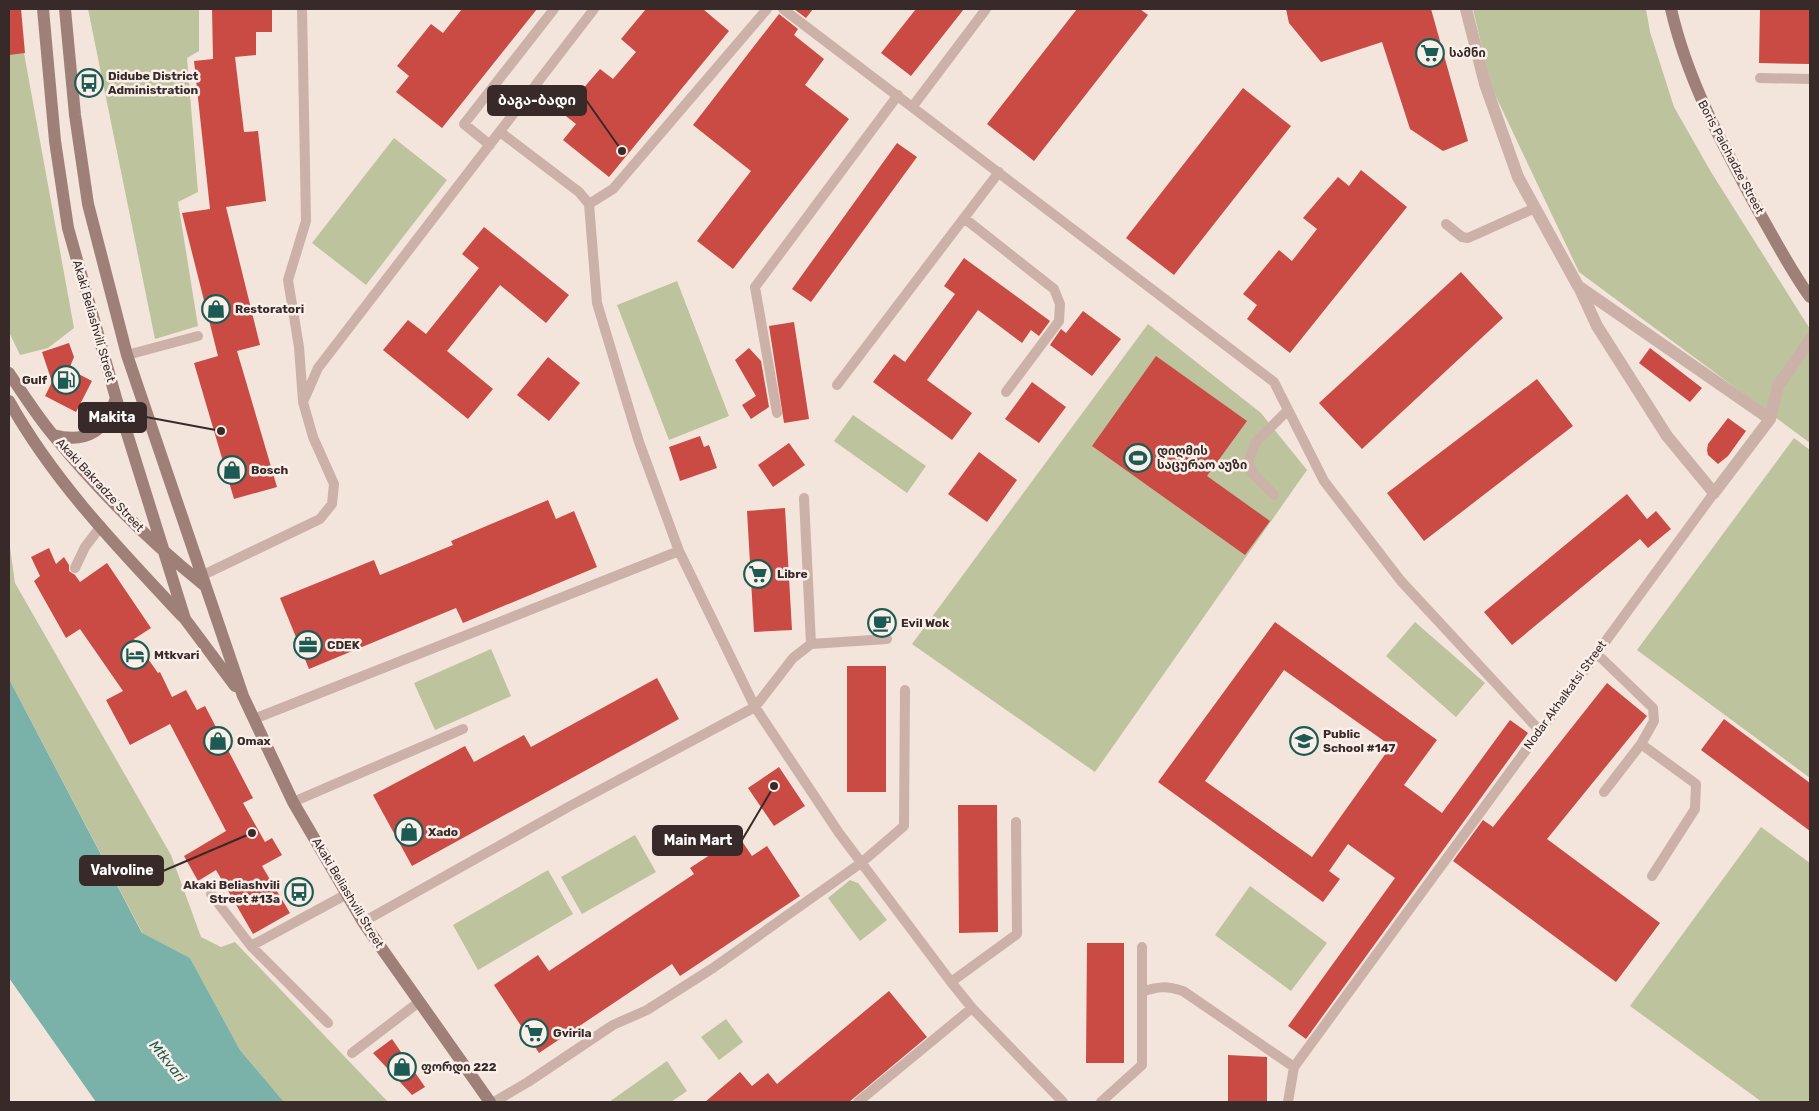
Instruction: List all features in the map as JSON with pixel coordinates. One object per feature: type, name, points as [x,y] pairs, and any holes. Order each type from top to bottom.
[{"type":"main road","name":"Akaki Beliashvili Street","points":[[43,9],[55,140],[68,228],[116,398],[167,555],[185,619],[243,696]]},
{"type":"main road","name":"Akaki Beliashvili Street","points":[[65,9],[75,115],[88,204],[127,356],[243,696],[293,802],[363,922],[490,1102]]},
{"type":"main road","name":"Boris Paichadze Street","points":[[1671,9],[1679,39],[1707,114],[1795,277],[1810,297]]},
{"type":"main road","name":"Akaki Bakradze Street","points":[[9,373],[52,434],[91,478],[167,555],[203,581]]},
{"type":"main road","points":[[52,434],[68,439],[93,434],[104,424],[116,398]]},
{"type":"main road","name":"Akaki Bakradze Street","points":[[9,401],[42,454],[101,526],[185,619]]},
{"type":"street","points":[[1466,9],[1484,84],[1518,177],[1578,286],[1597,326],[1667,436],[1714,493]]},
{"type":"street","points":[[1578,286],[1770,419]]},
{"type":"street","name":"Nodar Akhalkatsi Street","points":[[1714,493],[1770,419],[1778,386],[1810,340]]},
{"type":"lane","points":[[203,581],[320,519],[332,504],[334,484],[313,437],[303,402],[299,347],[288,280],[306,221],[302,9]]},
{"type":"lane","points":[[490,145],[464,124],[554,9]]},
{"type":"lane","points":[[303,402],[318,368],[594,9]]},
{"type":"lane","points":[[589,204],[612,189],[767,9]]},
{"type":"lane","points":[[783,9],[1274,382],[1324,481],[1401,581],[1539,730]]},
{"type":"lane","points":[[913,106],[986,9]]},
{"type":"lane","points":[[1760,78],[1810,79]]},
{"type":"lane","points":[[777,413],[755,287],[898,95]]},
{"type":"lane","points":[[500,132],[578,192],[589,204],[597,303],[640,442],[679,552],[755,707],[839,834],[951,982],[972,1008],[1063,1102]]},
{"type":"lane","points":[[837,385],[999,172]]},
{"type":"lane","points":[[1446,224],[1462,237],[1468,238],[1535,208]]},
{"type":"lane","points":[[964,218],[1054,289],[1060,304],[1059,321],[1006,392]]},
{"type":"lane","points":[[127,356],[198,336]]},
{"type":"lane","points":[[1274,495],[1252,474],[1248,462],[1256,442],[1288,410]]},
{"type":"lane","name":"Nodar Akhalkatsi Street","points":[[1294,1067],[1714,493]]},
{"type":"lane","points":[[804,498],[811,644]]},
{"type":"lane","points":[[76,568],[85,547],[101,526]]},
{"type":"lane","points":[[254,719],[679,552]]},
{"type":"lane","points":[[363,922],[570,806],[755,707],[793,658],[811,644],[887,639]]},
{"type":"lane","points":[[1596,653],[1653,708],[1654,721],[1640,744],[1604,792]]},
{"type":"lane","points":[[494,1102],[528,1082],[613,1025],[647,1010],[713,968],[862,863],[904,826],[905,690]]},
{"type":"lane","points":[[293,802],[463,729]]},
{"type":"lane","points":[[1640,744],[1696,784],[1695,809],[1652,876]]},
{"type":"lane","points":[[951,982],[1017,934],[1016,822]]},
{"type":"lane","points":[[211,894],[251,946],[328,1022]]},
{"type":"lane","points":[[251,946],[347,894]]},
{"type":"lane","points":[[1101,1102],[1142,1065],[1142,947]]},
{"type":"lane","points":[[1142,992],[1156,986],[1166,986],[1183,991],[1294,1067],[1288,1091],[1288,1102]]},
{"type":"lane","points":[[352,1052],[419,1002]]},
{"type":"lane","points":[[858,1102],[972,1008]]},
{"type":"green space","points":[[9,9],[16,9],[74,328],[48,348],[20,355],[9,332]]},
{"type":"green space","points":[[88,9],[199,9],[199,51],[187,58],[198,192],[178,202],[198,326],[155,339]]},
{"type":"green space","points":[[1473,9],[1646,9],[1650,32],[1674,107],[1711,172],[1810,329],[1810,443],[1579,272],[1491,86]]},
{"type":"green space","points":[[394,138],[447,180],[366,285],[312,243]]},
{"type":"green space","points":[[677,281],[729,416],[669,440],[617,305]]},
{"type":"green space","points":[[1148,324],[1261,413],[1307,470],[1095,772],[912,644]]},
{"type":"green space","points":[[853,415],[926,466],[907,493],[834,441]]},
{"type":"green space","points":[[1794,438],[1810,450],[1810,778],[1637,650]]},
{"type":"green space","points":[[9,541],[15,583],[171,855],[201,937],[221,947],[235,942],[388,1102],[284,1102],[240,1050],[190,958],[143,934],[9,679]]},
{"type":"green space","points":[[1415,622],[1485,683],[1456,717],[1386,656]]},
{"type":"green space","points":[[491,649],[511,696],[435,730],[414,683]]},
{"type":"green space","points":[[1761,827],[1810,863],[1810,1102],[1762,1102],[1630,1006]]},
{"type":"green space","points":[[635,835],[656,872],[582,914],[561,877]]},
{"type":"green space","points":[[548,870],[573,914],[478,970],[453,925]]},
{"type":"green space","points":[[850,880],[858,883],[887,920],[860,941],[828,898]]},
{"type":"green space","points":[[1250,886],[1327,943],[1291,991],[1215,935]]},
{"type":"green space","points":[[726,1019],[743,1042],[719,1060],[701,1037]]},
{"type":"green space","points":[[667,1061],[687,1091],[671,1102],[609,1102]]},
{"type":"water","points":[[9,679],[142,933],[190,958],[240,1050],[284,1102],[96,1102],[9,978]]},
{"type":"building","points":[[9,9],[21,9],[25,53],[9,55]]},
{"type":"building","points":[[212,9],[272,9],[272,32],[256,32],[256,55],[235,57],[244,132],[258,131],[266,201],[226,207],[260,345],[237,351],[277,487],[234,499],[194,363],[218,356],[182,213],[210,209],[194,61],[213,59]]},
{"type":"building","points":[[462,9],[537,9],[442,128],[396,92],[409,76],[397,66],[431,24],[443,33]]},
{"type":"building","points":[[646,9],[703,9],[729,31],[609,177],[563,140],[576,124],[562,113],[600,69],[613,79],[636,52],[621,39]]},
{"type":"building","points":[[794,9],[813,9],[806,18]]},
{"type":"building","points":[[916,9],[964,9],[911,76],[881,53]]},
{"type":"building","points":[[1077,9],[1140,9],[1148,15],[1034,161],[987,124]]},
{"type":"building","points":[[1286,9],[1431,9],[1468,141],[1443,151],[1410,129],[1382,42],[1321,62],[1289,23]]},
{"type":"building","points":[[1760,9],[1810,9],[1809,64],[1759,63]]},
{"type":"building","points":[[779,14],[798,29],[794,35],[824,59],[805,85],[849,119],[733,269],[697,241],[751,171],[693,125]]},
{"type":"building","points":[[1243,88],[1291,126],[1174,275],[1126,238]]},
{"type":"building","points":[[897,143],[917,157],[811,302],[792,289]]},
{"type":"building","points":[[1361,170],[1407,207],[1290,353],[1247,319],[1257,305],[1243,294],[1279,250],[1292,261],[1317,229],[1303,218],[1338,177],[1349,186]]},
{"type":"building","points":[[484,227],[569,295],[546,323],[500,285],[447,351],[493,389],[468,419],[383,350],[408,320],[426,334],[479,268],[462,254]]},
{"type":"building","points":[[964,258],[1050,321],[1039,336],[1031,330],[1022,343],[978,310],[927,380],[972,413],[952,440],[873,382],[894,354],[905,362],[955,294],[944,286]]},
{"type":"building","points":[[1461,272],[1503,318],[1362,449],[1319,403]]},
{"type":"building","points":[[1083,311],[1121,339],[1092,376],[1050,345],[1061,329],[1066,333]]},
{"type":"building","points":[[794,322],[809,419],[784,423],[769,326]]},
{"type":"building","points":[[69,343],[74,357],[69,369],[92,381],[76,412],[45,396],[52,382],[42,352]]},
{"type":"building","points":[[749,348],[761,361],[769,407],[751,419],[742,405],[756,396],[735,360]]},
{"type":"building","points":[[1650,348],[1702,388],[1690,402],[1639,363]]},
{"type":"building","points":[[1156,356],[1247,421],[1207,476],[1270,521],[1245,555],[1092,446]]},
{"type":"building","points":[[548,357],[580,383],[549,421],[517,395]]},
{"type":"building","points":[[1537,379],[1573,426],[1424,541],[1387,493]]},
{"type":"building","points":[[1032,382],[1066,407],[1039,443],[1005,419]]},
{"type":"building","points":[[1728,418],[1746,431],[1728,456],[1718,464],[1708,455],[1708,444]]},
{"type":"building","points":[[700,436],[704,447],[709,445],[717,468],[680,481],[669,447]]},
{"type":"building","points":[[789,443],[805,465],[773,487],[758,465]]},
{"type":"building","points":[[979,452],[1017,480],[987,522],[948,494]]},
{"type":"building","points":[[1627,494],[1647,519],[1656,511],[1671,529],[1648,548],[1640,539],[1512,645],[1484,612]]},
{"type":"building","points":[[548,500],[556,519],[574,511],[597,567],[463,623],[456,608],[309,669],[280,598],[374,560],[380,575],[453,545],[451,541]]},
{"type":"building","points":[[785,508],[792,630],[754,632],[747,511]]},
{"type":"building","points":[[49,548],[56,564],[64,557],[69,565],[69,571],[80,582],[107,563],[151,628],[134,639],[158,673],[160,672],[172,697],[186,690],[197,710],[205,706],[253,798],[243,803],[265,842],[272,838],[282,855],[262,866],[290,913],[253,934],[216,870],[198,881],[184,856],[226,831],[170,724],[130,745],[106,700],[123,691],[80,629],[66,638],[34,581],[40,576],[31,557]]},
{"type":"building","points":[[1275,622],[1437,740],[1404,785],[1442,813],[1510,720],[1528,733],[1306,1039],[1288,1026],[1395,878],[1348,844],[1329,871],[1340,879],[1323,902],[1158,782]],"holes":[[[1284,670],[1391,746],[1312,857],[1205,781]]]},
{"type":"building","points":[[847,666],[886,666],[886,792],[847,792]]},
{"type":"building","points":[[657,678],[679,719],[412,866],[373,795],[465,746],[474,762],[524,735],[531,747]]},
{"type":"building","points":[[1607,683],[1647,716],[1547,839],[1660,923],[1616,982],[1453,861],[1483,820],[1493,827]]},
{"type":"building","points":[[1724,719],[1810,783],[1810,831],[1701,750]]},
{"type":"building","points":[[779,767],[805,806],[774,826],[748,788]]},
{"type":"building","points":[[958,805],[997,805],[998,932],[959,933]]},
{"type":"building","points":[[735,831],[752,856],[767,846],[800,896],[680,976],[672,964],[539,1053],[494,985],[538,955],[549,971],[694,874],[690,868],[722,847],[719,843]]},
{"type":"building","points":[[1087,943],[1124,943],[1124,1063],[1086,1063]]},
{"type":"building","points":[[889,991],[927,1037],[849,1102],[705,1102],[740,1072],[752,1086],[768,1073],[777,1084]]},
{"type":"building","points":[[392,1039],[425,1087],[412,1095],[373,1053]]},
{"type":"building","points":[[1228,1055],[1267,1057],[1267,1102],[1228,1102]]},
{"type":"place","name":"სამნი","points":[[1430,53]]},
{"type":"place","name":"Didube District Administration","points":[[89,83]]},
{"type":"place","name":"ბაგა-ბადი","points":[[622,151]]},
{"type":"place","name":"Restoratori","points":[[216,309]]},
{"type":"place","name":"Gulf","points":[[66,380]]},
{"type":"place","name":"Makita","points":[[221,431]]},
{"type":"place","name":"დიღმის საცურაო აუზი","points":[[1138,458]]},
{"type":"place","name":"Bosch","points":[[232,470]]},
{"type":"place","name":"Libre","points":[[758,574]]},
{"type":"place","name":"Evil Wok","points":[[882,623]]},
{"type":"place","name":"CDEK","points":[[308,645]]},
{"type":"place","name":"Mtkvari","points":[[135,655]]},
{"type":"place","name":"Omax","points":[[218,741]]},
{"type":"place","name":"Public School #147","points":[[1304,741]]},
{"type":"place","name":"Main Mart","points":[[774,786]]},
{"type":"place","name":"Xado","points":[[409,832]]},
{"type":"place","name":"Valvoline","points":[[252,833]]},
{"type":"place","name":"Akaki Beliashvili Street #13a","points":[[299,892]]},
{"type":"place","name":"Gvirila","points":[[534,1033]]},
{"type":"place","name":"ფორდი 222","points":[[402,1067]]}]
